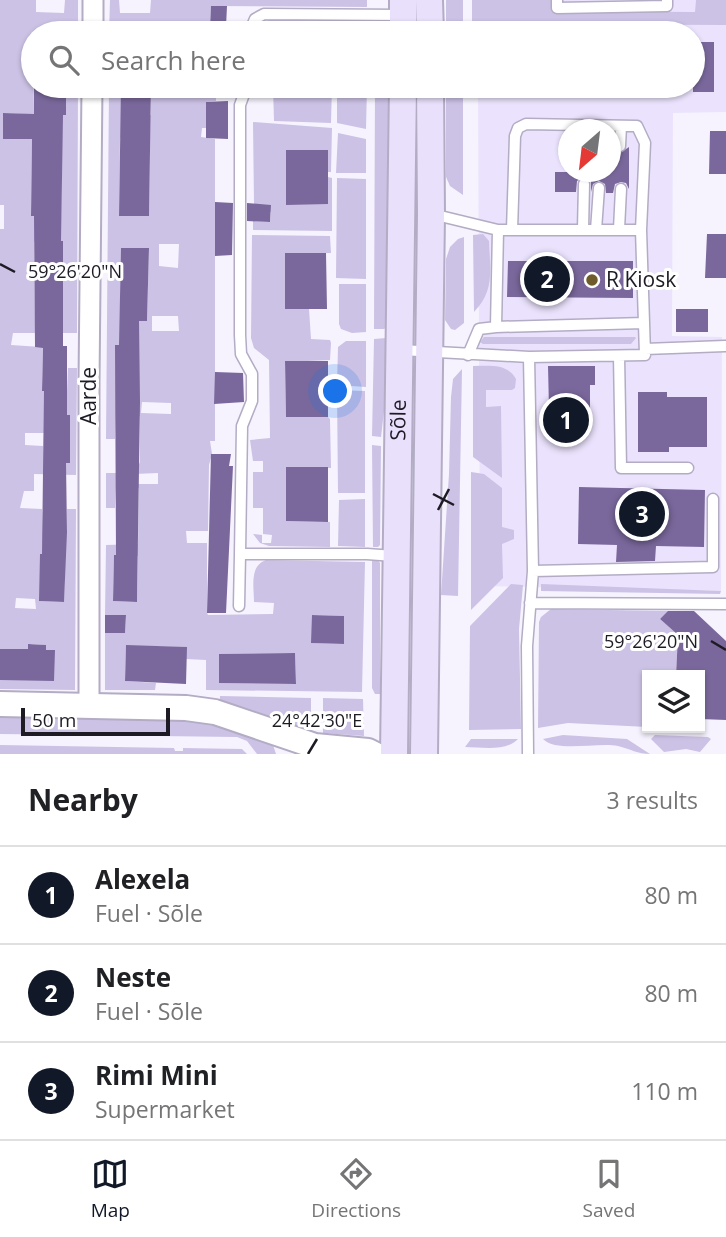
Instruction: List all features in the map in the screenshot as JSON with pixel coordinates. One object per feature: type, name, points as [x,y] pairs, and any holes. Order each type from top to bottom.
[{"type":"main road","points":[[429,0],[430,21]]},
{"type":"main road","name":"Sõle","points":[[404,98],[429,351],[424,754]]},
{"type":"main road","name":"Sõle","points":[[394,754],[395,556],[401,350],[429,98]]},
{"type":"street","points":[[93,0],[93,21]]},
{"type":"street","name":"Aarde","points":[[89,706],[92,98]]},
{"type":"street","points":[[0,704],[186,708],[215,712],[315,746],[369,751],[374,754]]},
{"type":"street","points":[[270,731],[285,746],[287,754]]},
{"type":"lane","points":[[557,0],[557,8],[580,4],[652,3],[667,6],[667,0]]},
{"type":"lane","points":[[254,21],[264,13],[403,16]]},
{"type":"lane","points":[[239,606],[242,426],[252,401],[252,374],[240,348],[240,105],[243,98]]},
{"type":"lane","points":[[512,230],[513,149],[518,128],[526,124],[558,126]]},
{"type":"lane","points":[[401,350],[529,358],[645,355],[641,230],[645,143],[637,126],[621,126]]},
{"type":"lane","points":[[583,229],[584,184]]},
{"type":"lane","points":[[596,230],[599,188]]},
{"type":"lane","points":[[620,229],[621,189]]},
{"type":"lane","points":[[417,213],[498,230],[641,230]]},
{"type":"lane","points":[[496,327],[498,230]]},
{"type":"lane","points":[[468,355],[478,329],[644,323]]},
{"type":"lane","points":[[645,349],[725,346]]},
{"type":"lane","points":[[619,356],[621,468],[688,468]]},
{"type":"lane","points":[[528,754],[527,646],[533,571],[529,358]]},
{"type":"lane","points":[[533,571],[713,567],[713,499]]},
{"type":"lane","points":[[240,554],[395,556]]},
{"type":"lane","points":[[530,603],[726,604]]},
{"type":"shaded area","points":[[0,0],[36,0],[36,12],[64,13],[65,0],[78,0],[78,21],[21,21],[21,98],[34,98],[34,114],[65,115],[66,98],[78,98],[77,333],[13,333],[11,345],[43,345],[42,391],[67,391],[68,368],[77,368],[76,475],[34,474],[34,491],[24,491],[20,508],[42,509],[43,533],[67,532],[67,509],[76,509],[75,690],[0,689],[0,680],[54,650],[46,650],[45,645],[31,644],[31,649],[0,649],[0,229],[4,229],[4,205],[0,205]],"holes":[[[3,113],[25,114],[21,139],[3,139]],[[32,138],[62,138],[61,217],[31,216]],[[63,241],[63,321],[35,321],[34,242]],[[25,433],[44,433],[43,463],[43,446],[25,445]],[[65,555],[64,602],[39,601]],[[16,598],[35,599],[36,609],[15,608]]]},
{"type":"shaded area","points":[[110,0],[119,0],[120,13],[150,13],[151,0],[367,0],[367,7],[211,6],[210,21],[109,21]]},
{"type":"shaded area","points":[[446,0],[463,0],[463,21],[446,21]]},
{"type":"shaded area","points":[[472,0],[552,0],[553,11],[695,12],[696,0],[726,0],[726,25],[705,25],[705,21],[472,21]]},
{"type":"shaded area","points":[[478,0],[726,0],[726,112],[673,113],[672,336],[722,337],[721,591],[480,586],[478,98],[705,98],[705,21],[478,21]]},
{"type":"shaded area","points":[[272,19],[331,20],[331,21],[267,21]]},
{"type":"shaded area","points":[[109,98],[121,98],[121,115],[151,115],[151,98],[216,98],[216,101],[206,102],[206,128],[202,128],[201,137],[215,139],[215,441],[210,441],[212,454],[209,465],[208,531],[186,531],[187,543],[207,543],[208,615],[273,614],[274,603],[254,602],[255,572],[266,560],[365,562],[362,692],[206,690],[206,660],[186,659],[186,647],[126,646],[125,681],[156,683],[155,690],[105,690],[105,632],[125,633],[126,615],[105,615],[106,545],[138,544],[139,488],[116,487],[115,508],[106,508],[106,473],[135,473],[140,462],[140,416],[116,416],[115,439],[106,439]],"holes":[[[120,138],[150,139],[149,216],[119,215]],[[159,244],[179,244],[178,268],[159,266]],[[121,248],[149,248],[147,321],[120,320]],[[152,316],[178,316],[179,331],[152,331]],[[142,402],[171,403],[171,414],[141,413]],[[158,473],[158,484],[135,484],[135,474]],[[114,555],[138,556],[137,602],[113,601]],[[312,615],[344,616],[343,644],[312,643]],[[295,653],[296,684],[219,683],[219,654]]]},
{"type":"shaded area","points":[[273,98],[332,98],[331,123],[274,121]]},
{"type":"shaded area","points":[[337,98],[367,98],[366,129],[337,123]]},
{"type":"shaded area","points":[[375,98],[392,98],[392,324],[384,329],[374,329]]},
{"type":"shaded area","points":[[446,98],[463,98],[463,195],[450,186],[446,177]]},
{"type":"shaded area","points":[[253,122],[332,128],[331,172],[328,172],[327,150],[286,150],[286,204],[327,204],[328,177],[332,178],[332,231],[253,230],[253,221],[270,222],[271,212],[254,204]]},
{"type":"shaded area","points":[[338,133],[366,139],[366,173],[336,173]]},
{"type":"shaded area","points":[[337,178],[366,179],[366,279],[336,278]]},
{"type":"shaded area","points":[[483,234],[489,241],[490,279],[485,296],[474,312],[473,235]]},
{"type":"shaded area","points":[[252,235],[330,236],[331,253],[285,254],[285,309],[309,309],[311,339],[330,340],[330,360],[285,362],[286,417],[330,419],[331,468],[286,467],[286,521],[330,522],[330,547],[269,546],[260,543],[253,534],[262,535],[262,543],[271,543],[272,535],[263,534],[263,508],[253,508],[253,472],[263,472],[263,461],[253,461],[250,440],[270,438],[269,360],[254,348],[251,338]]},
{"type":"shaded area","points":[[464,237],[464,323],[455,330],[451,329],[445,320],[446,259],[450,247]]},
{"type":"shaded area","points":[[339,284],[366,284],[366,332],[352,333],[341,329]]},
{"type":"shaded area","points":[[484,337],[636,338],[631,344],[483,344],[480,342]]},
{"type":"shaded area","points":[[386,338],[392,341],[381,437],[372,436],[374,339]]},
{"type":"shaded area","points":[[346,341],[366,341],[366,387],[337,385],[338,347]]},
{"type":"shaded area","points":[[473,366],[503,368],[516,379],[515,388],[512,390],[486,390],[486,407],[501,406],[502,478],[473,457]]},
{"type":"shaded area","points":[[462,369],[458,596],[441,595],[451,397],[453,379]]},
{"type":"shaded area","points":[[337,390],[365,391],[365,493],[338,493]]},
{"type":"shaded area","points":[[372,445],[381,446],[378,547],[373,547]]},
{"type":"shaded area","points":[[471,472],[484,474],[502,488],[502,527],[514,530],[514,539],[502,544],[503,578],[471,610]]},
{"type":"shaded area","points":[[365,499],[365,547],[338,546],[339,500]]},
{"type":"shaded area","points":[[378,560],[380,694],[375,694],[372,688],[372,561]]},
{"type":"shaded area","points":[[511,584],[523,585],[519,629],[521,729],[469,730],[470,626]]},
{"type":"shaded area","points":[[541,584],[721,591],[720,594],[541,591]]},
{"type":"shaded area","points":[[551,609],[669,611],[660,619],[678,635],[676,670],[642,670],[642,727],[568,723],[538,728],[541,617]]},
{"type":"shaded area","points":[[220,696],[311,698],[311,733],[220,702]]},
{"type":"shaded area","points":[[323,698],[363,699],[364,736],[323,733]]},
{"type":"shaded area","points":[[0,716],[198,718],[269,741],[276,754],[257,754],[247,741],[237,737],[0,734]]},
{"type":"shaded area","points":[[563,735],[627,739],[650,754],[609,745],[558,745],[543,739]]},
{"type":"shaded area","points":[[655,735],[711,739],[700,752],[686,749],[664,752],[651,739]]},
{"type":"shaded area","points":[[471,739],[518,739],[507,746],[465,747]]},
{"type":"shaded area","points":[[0,745],[174,748],[175,751],[183,751],[183,748],[242,749],[247,754],[0,754]]},
{"type":"building","points":[[211,6],[227,6],[226,21],[210,21]]},
{"type":"building","points":[[705,42],[714,42],[714,92],[705,92]]},
{"type":"building","points":[[34,98],[66,98],[66,115],[63,115],[61,241],[63,346],[67,346],[70,463],[66,463],[64,602],[39,601],[44,391],[43,348],[35,347],[34,216],[31,216],[32,139],[3,139],[3,113],[34,114]]},
{"type":"building","points":[[121,98],[151,98],[149,216],[119,216]]},
{"type":"building","points":[[228,101],[228,139],[206,138],[206,102]]},
{"type":"building","points":[[710,131],[726,131],[726,174],[709,174]]},
{"type":"building","points":[[629,147],[629,189],[626,183],[621,182],[621,152]]},
{"type":"building","points":[[286,150],[328,150],[328,204],[286,205]]},
{"type":"building","points":[[555,172],[558,172],[558,182],[577,182],[576,192],[555,192]]},
{"type":"building","points":[[601,182],[621,182],[615,184],[613,193],[606,193],[605,184]]},
{"type":"building","points":[[215,202],[233,203],[232,255],[215,256]]},
{"type":"building","points":[[247,203],[271,205],[270,222],[247,221]]},
{"type":"building","points":[[707,234],[726,234],[726,278],[705,278]]},
{"type":"building","points":[[121,248],[149,248],[147,321],[139,321],[137,602],[113,601],[116,555],[115,345],[119,345]]},
{"type":"building","points":[[285,253],[326,253],[327,309],[285,309]]},
{"type":"building","points":[[508,261],[633,261],[633,298],[507,297]]},
{"type":"building","points":[[676,309],[708,309],[708,332],[676,332]]},
{"type":"building","points":[[285,361],[328,361],[328,417],[286,417]]},
{"type":"building","points":[[548,366],[595,366],[595,385],[590,385],[590,432],[542,432],[542,409],[549,409]]},
{"type":"building","points":[[215,372],[243,373],[244,402],[214,404]]},
{"type":"building","points":[[638,392],[667,392],[667,397],[707,397],[707,447],[669,447],[669,452],[638,452]]},
{"type":"building","points":[[211,454],[231,454],[229,466],[233,466],[226,613],[207,613]]},
{"type":"building","points":[[286,467],[328,467],[328,522],[286,521]]},
{"type":"building","points":[[579,487],[705,490],[704,547],[656,546],[655,561],[616,562],[617,545],[578,544]]},
{"type":"building","points":[[668,611],[694,611],[726,641],[726,720],[705,719],[705,670],[676,670],[678,635],[660,619]]},
{"type":"building","points":[[105,615],[126,615],[125,633],[105,633]]},
{"type":"building","points":[[312,615],[344,616],[344,644],[311,643]]},
{"type":"building","points":[[28,644],[46,645],[46,650],[55,650],[54,681],[0,680],[0,649],[28,649]]},
{"type":"building","points":[[126,645],[187,647],[186,684],[125,681]]},
{"type":"building","points":[[295,653],[296,684],[219,683],[219,654]]},
{"type":"place","name":"Neste","points":[[547,279]]},
{"type":"place","name":"R Kiosk","points":[[592,280]]},
{"type":"place","name":"Alexela","points":[[566,420]]},
{"type":"place","name":"Rimi Mini","points":[[642,514]]}]
